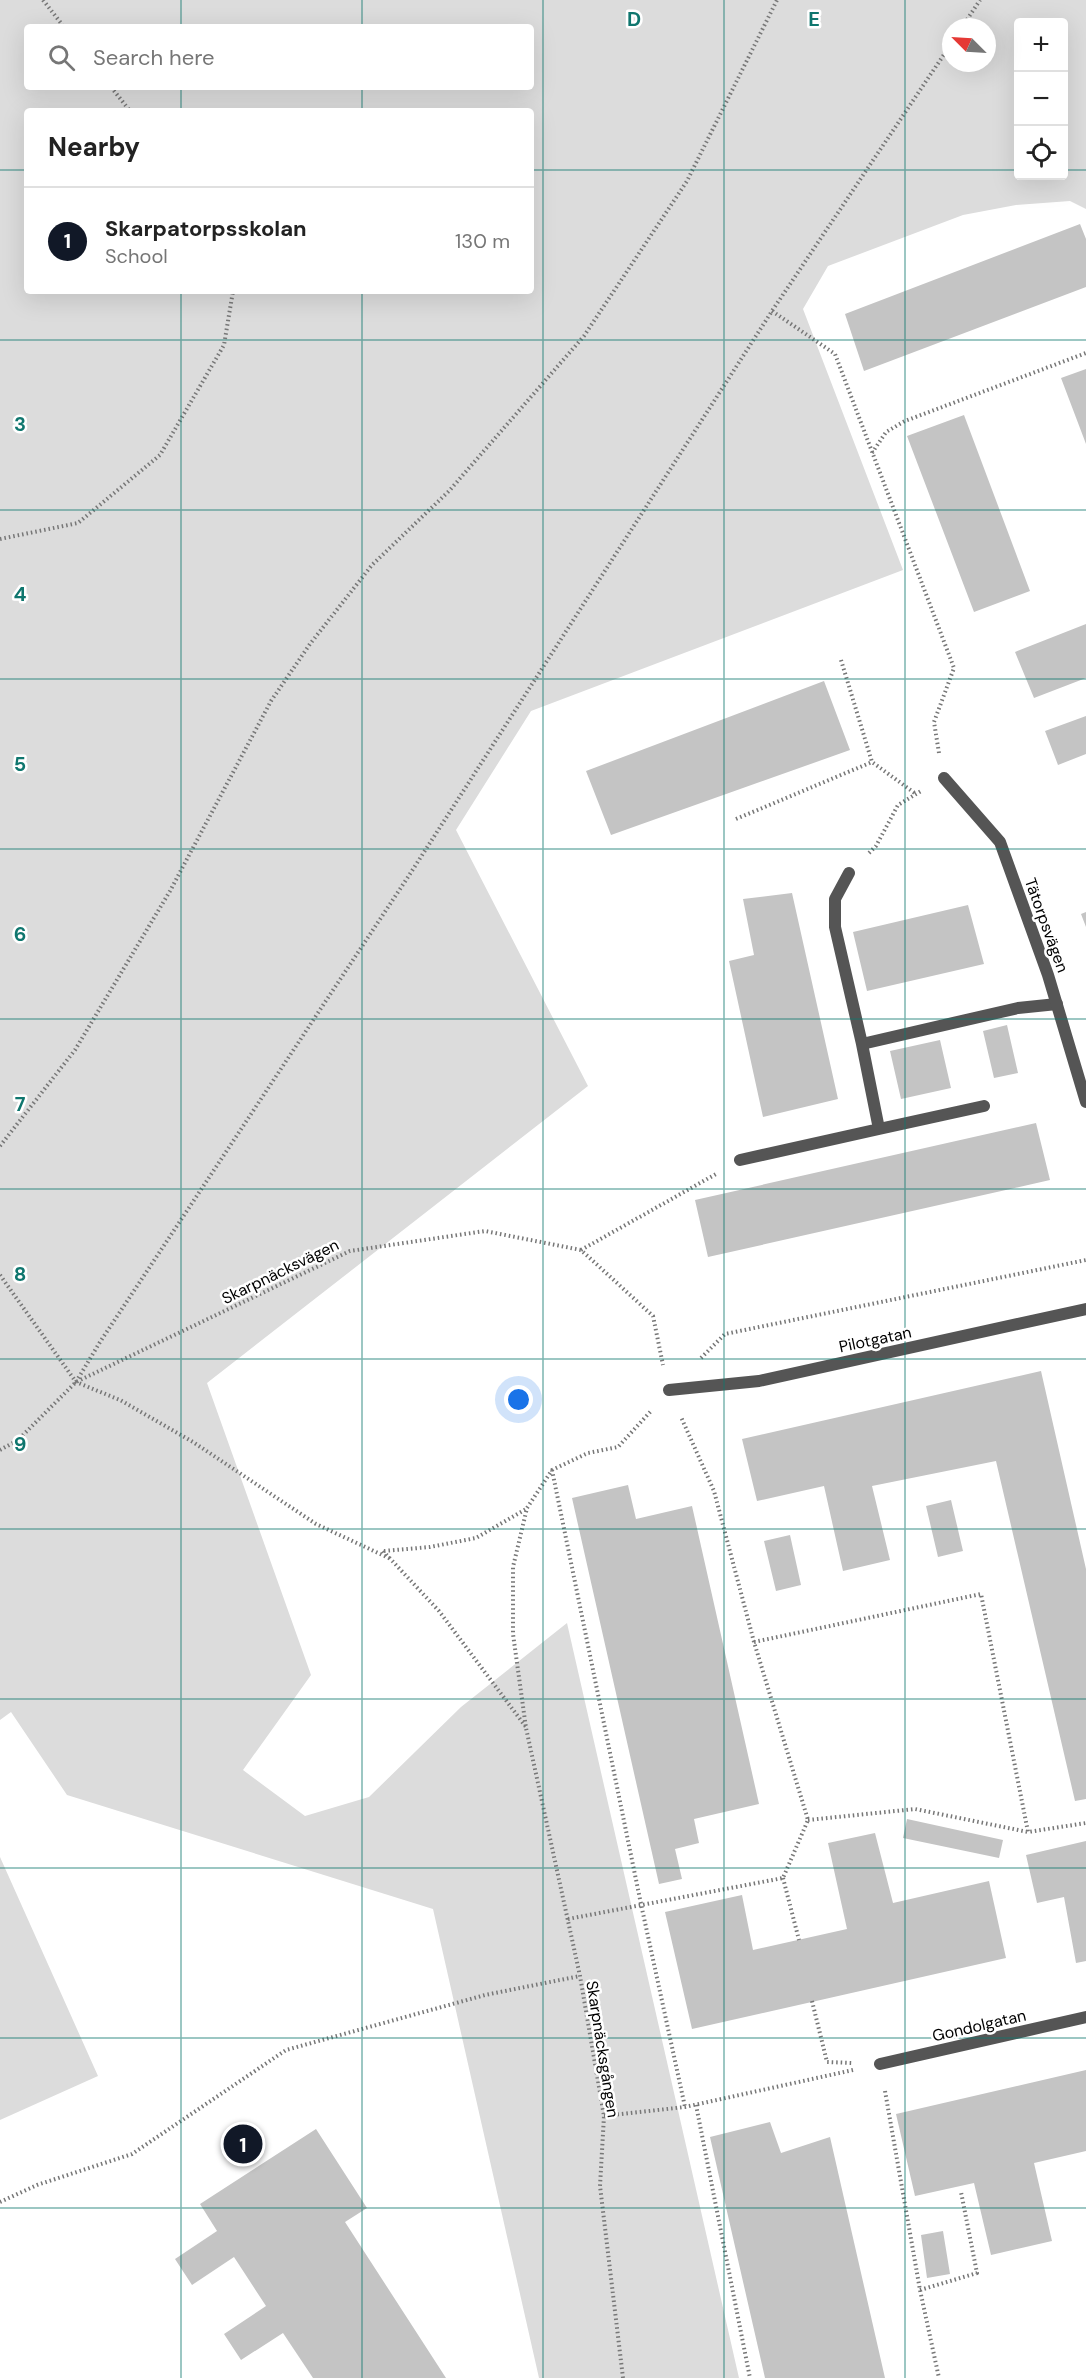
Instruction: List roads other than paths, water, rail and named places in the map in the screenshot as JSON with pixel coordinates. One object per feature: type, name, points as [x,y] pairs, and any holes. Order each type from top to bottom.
[{"type":"street","name":"Tätorpsvägen","points":[[944,778],[1000,842],[1057,1004],[1086,1102]]},
{"type":"street","points":[[849,873],[835,899],[835,927],[879,1129]]},
{"type":"street","points":[[862,1044],[1018,1008],[1057,1004]]},
{"type":"street","points":[[740,1160],[984,1106]]},
{"type":"street","name":"Pilotgatan","points":[[669,1390],[759,1381],[1086,1310]]},
{"type":"street","name":"Gondolgatan","points":[[880,2064],[1086,2018]]},
{"type":"place","name":"Skarpatorpsskolan","points":[[243,2144]]}]
